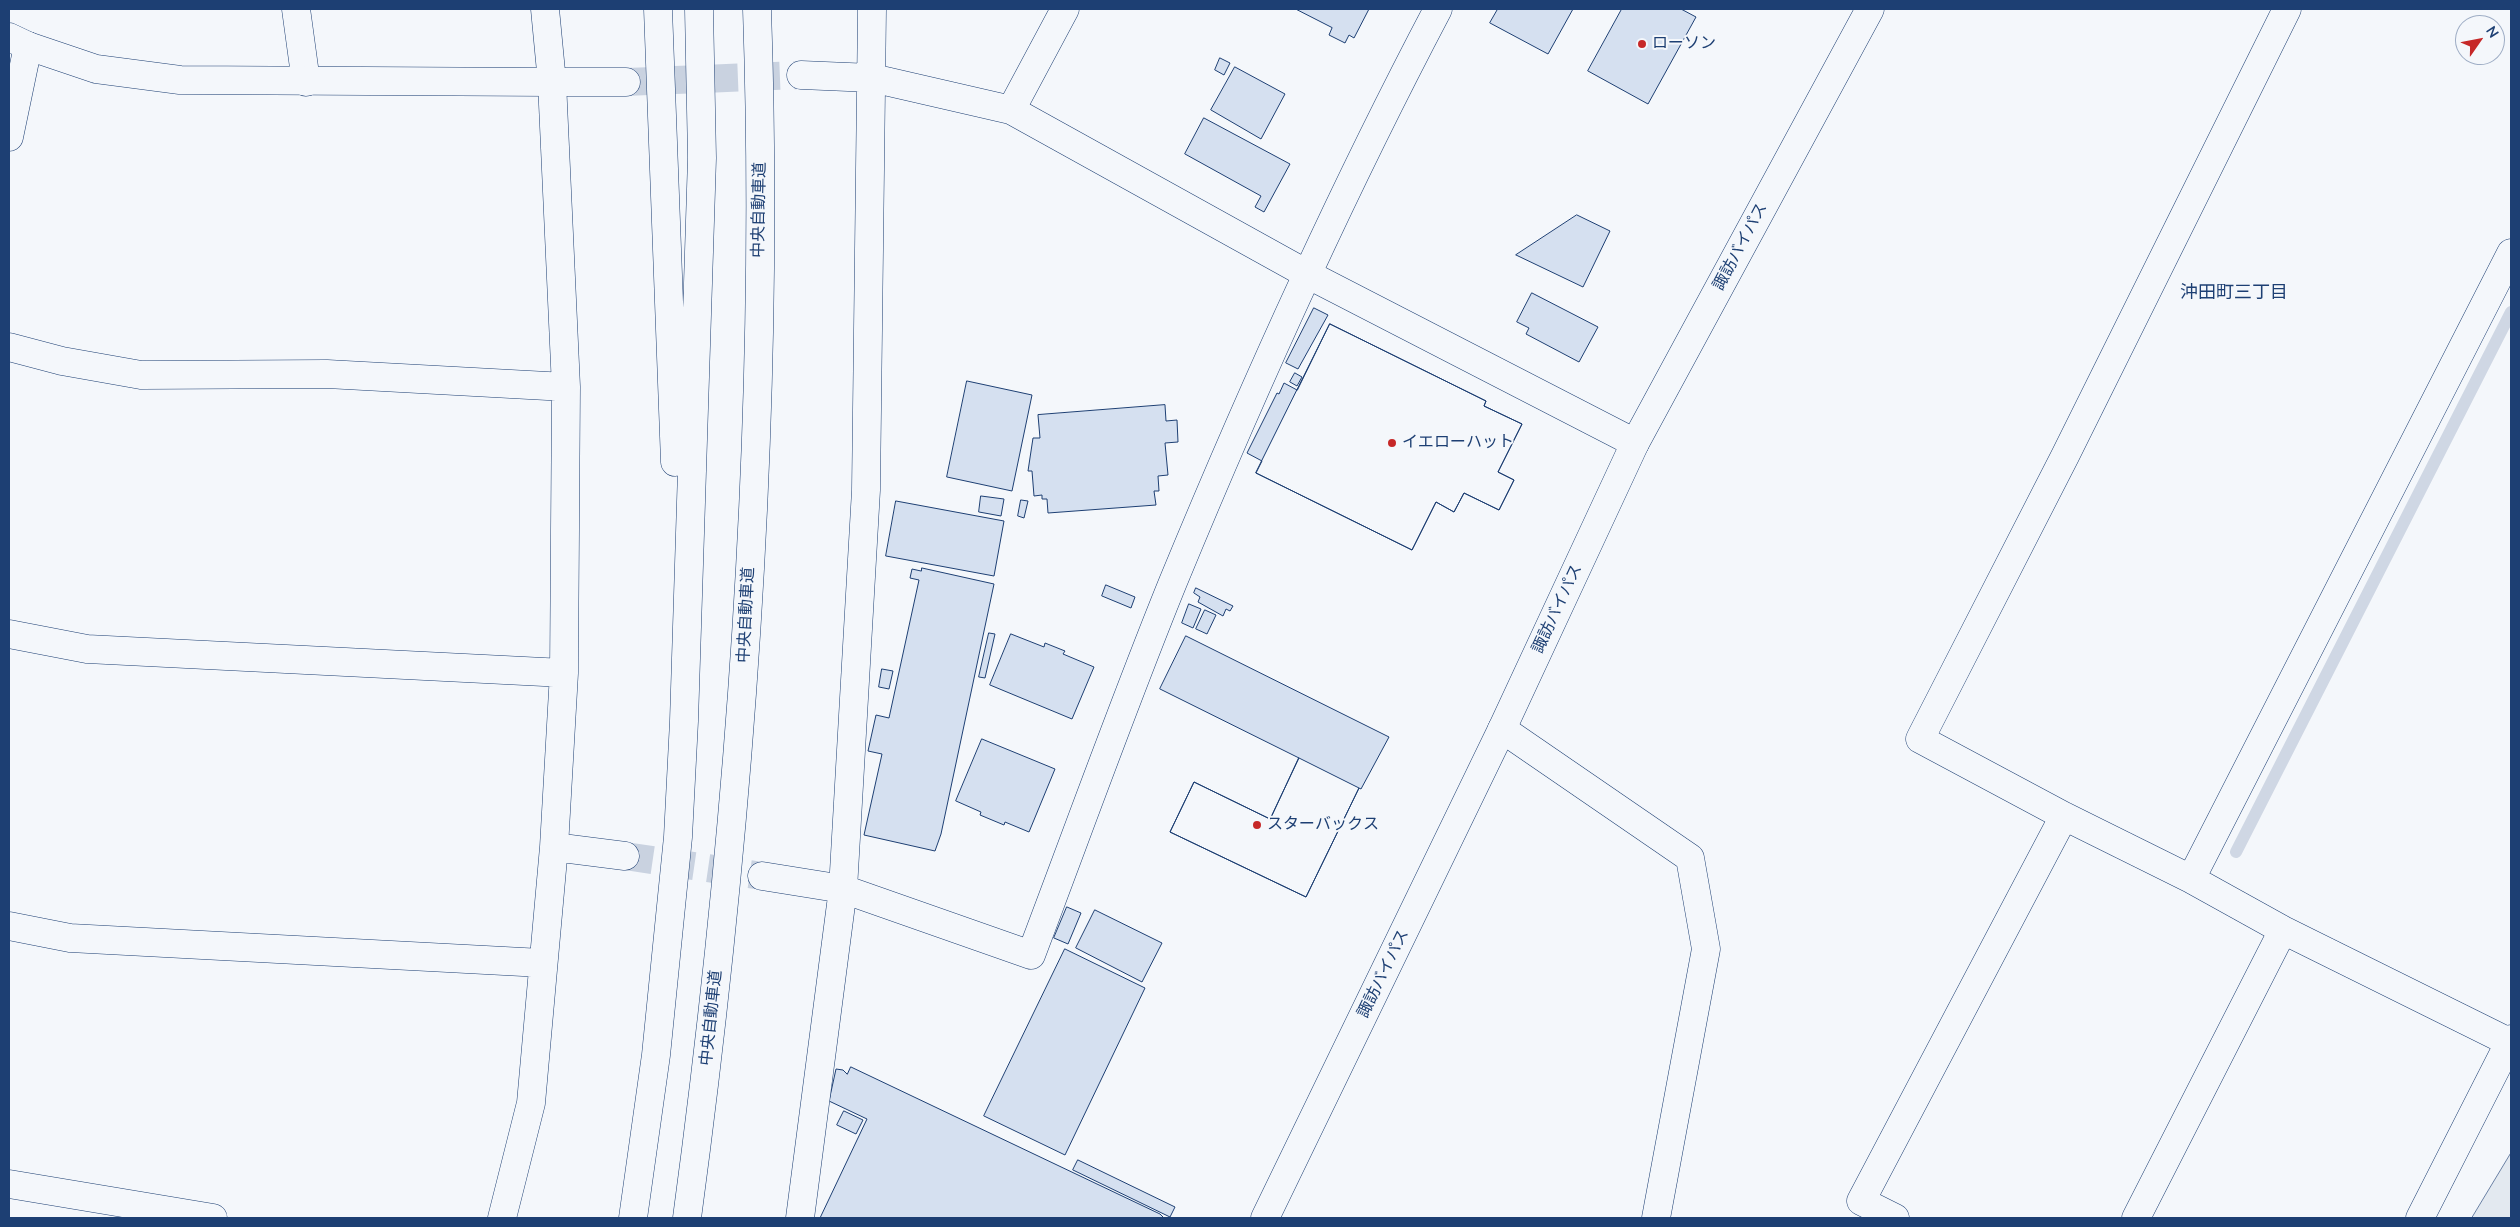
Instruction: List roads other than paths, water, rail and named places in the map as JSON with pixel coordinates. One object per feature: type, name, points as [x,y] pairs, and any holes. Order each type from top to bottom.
[{"type":"main road","points":[[296,9],[306,82]]},
{"type":"main road","points":[[502,1218],[531,1103],[542,963],[554,847],[564,673],[566,387],[552,82],[545,9]]},
{"type":"main road","points":[[658,9],[684,721]]},
{"type":"main road","points":[[633,1218],[656,1055],[678,837],[684,721],[702,158],[699,9]]},
{"type":"main road","name":"中央自動車道","points":[[688,1218],[706,1076],[743,696],[757,423],[761,118],[757,9]]},
{"type":"main road","points":[[800,1218],[843,889],[866,490],[872,9]]},
{"type":"main road","points":[[1011,110],[1066,9]]},
{"type":"main road","points":[[762,876],[843,889],[1031,955],[1173,583],[1306,274],[1394,92],[1438,9]]},
{"type":"main road","name":"諏訪バイパス","points":[[1265,1218],[1502,729],[1635,443],[1870,9]]},
{"type":"main road","points":[[2287,9],[2065,456],[1920,739],[2064,816],[2191,879],[2283,930],[2511,1042],[2420,1218]]},
{"type":"main road","points":[[9,137],[18,41],[96,69],[180,80],[626,82]]},
{"type":"main road","points":[[801,75],[872,78],[1011,110],[1306,274],[1635,443]]},
{"type":"main road","points":[[2191,879],[2511,253]]},
{"type":"main road","points":[[9,347],[62,362],[141,375],[327,374],[566,387]]},
{"type":"main road","points":[[9,634],[86,649],[564,673]]},
{"type":"main road","points":[[1502,729],[1690,858],[1706,949],[1656,1218]]},
{"type":"main road","points":[[1894,1218],[1861,1201],[2064,816]]},
{"type":"main road","points":[[554,847],[625,856]]},
{"type":"main road","points":[[9,926],[70,938],[542,963]]},
{"type":"main road","points":[[2136,1218],[2283,930]]},
{"type":"main road","points":[[9,1184],[212,1218]]},
{"type":"waterway","points":[[2236,852],[2511,312]]},
{"type":"tunnel","points":[[626,82],[801,75]]},
{"type":"tunnel","points":[[625,856],[762,876]]},
{"type":"place","name":"ローソン","points":[[1642,44]]},
{"type":"place","name":"イエローハット","points":[[1392,443]]},
{"type":"place","name":"スターバックス","points":[[1257,825]]},
{"type":"district","name":"沖田町三丁目","points":[[2234,294]]}]
